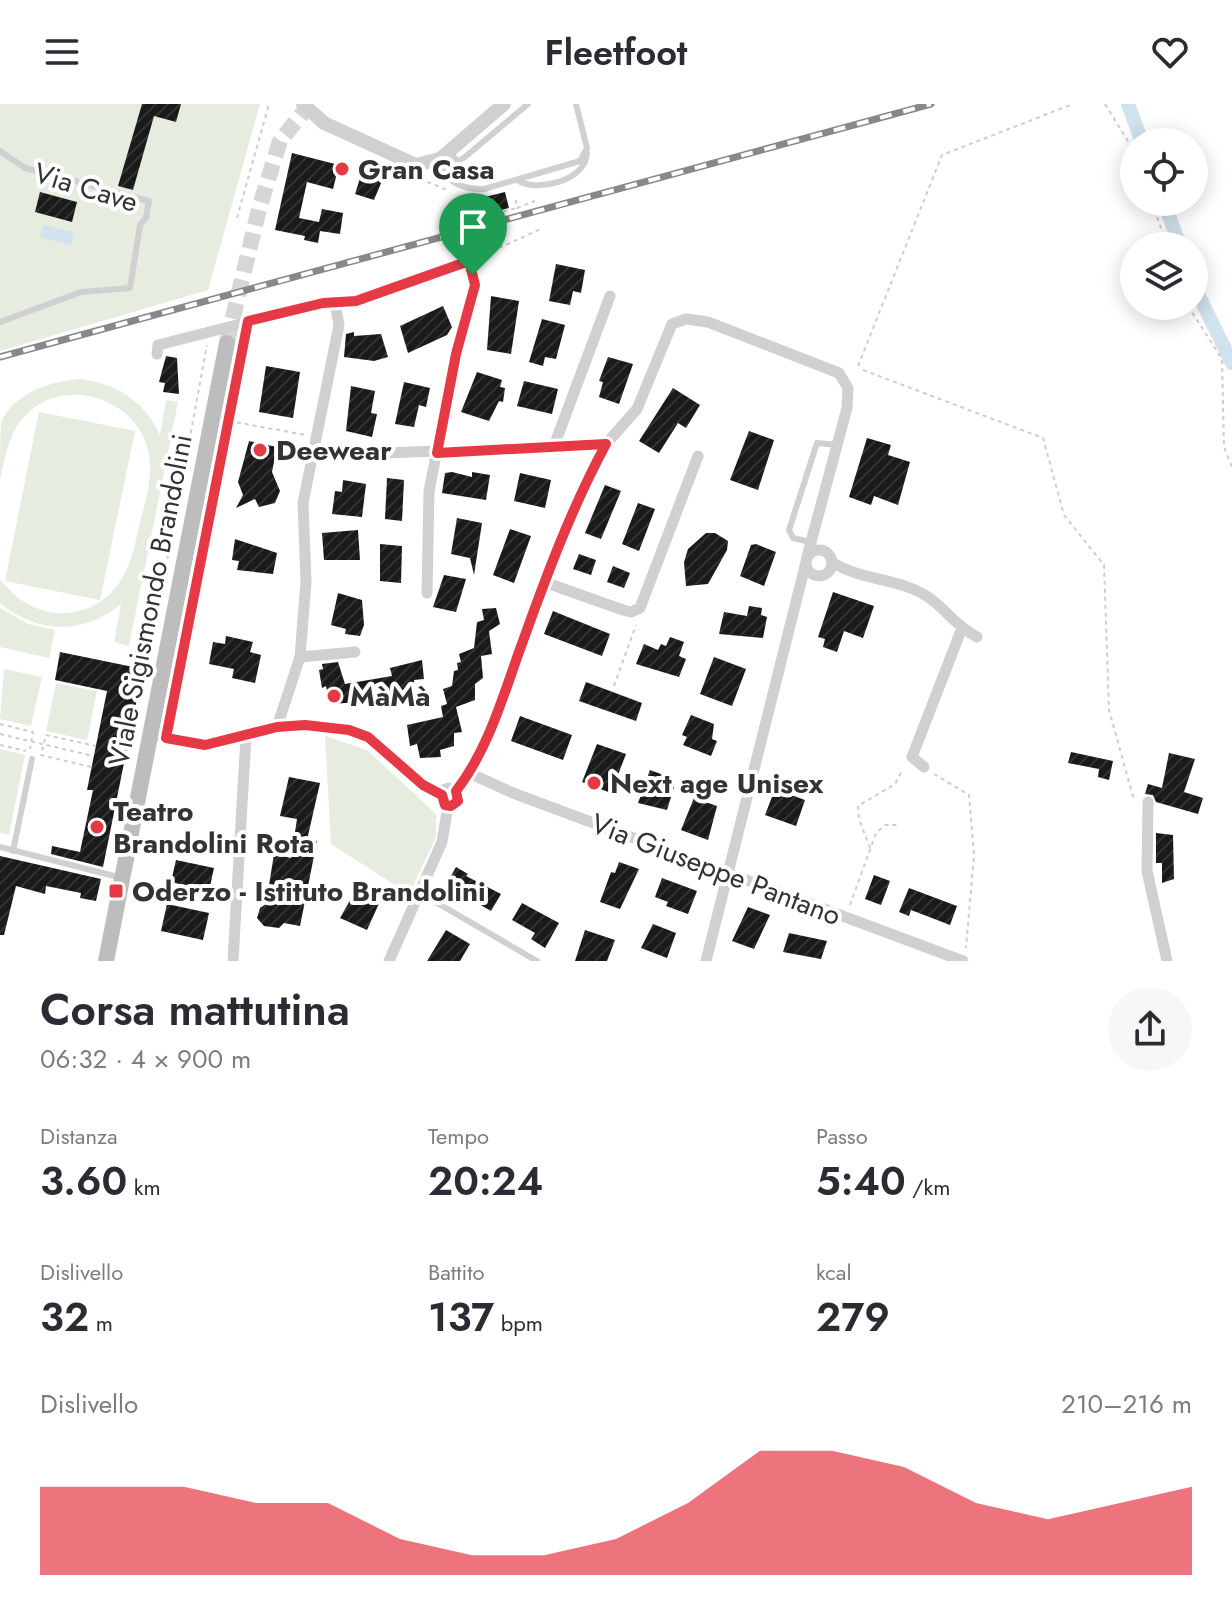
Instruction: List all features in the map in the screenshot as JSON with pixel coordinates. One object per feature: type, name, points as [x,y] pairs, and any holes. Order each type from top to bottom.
[{"type":"main road","name":"Viale Sigismondo Brandolini","points":[[106,961],[122,878],[158,736],[227,343]]},
{"type":"street","points":[[306,108],[324,123],[407,163],[423,165],[442,156],[504,104]]},
{"type":"street","points":[[427,593],[427,512],[456,354],[475,285],[473,275]]},
{"type":"street","points":[[554,446],[610,296]]},
{"type":"street","points":[[157,354],[158,345],[323,303],[335,304],[339,325],[303,503],[306,582],[300,657],[277,727]]},
{"type":"street","points":[[158,736],[205,745],[277,727],[305,725],[360,733],[423,785],[445,800],[458,801],[456,791],[488,737],[544,582],[606,444],[637,409],[667,329],[686,319],[708,322],[839,373],[845,381],[848,396],[838,445],[810,542],[799,597],[706,961]]},
{"type":"street","points":[[313,456],[606,444]]},
{"type":"street","points":[[544,582],[623,610],[640,608],[698,456]]},
{"type":"street","points":[[815,528],[821,550],[829,554],[832,562],[850,572],[928,596],[962,628],[977,637]]},
{"type":"street","points":[[806,559],[821,550]]},
{"type":"street","points":[[806,559],[810,573],[850,572]]},
{"type":"street","points":[[799,597],[804,587],[823,575],[832,562]]},
{"type":"street","points":[[924,767],[912,757],[962,628]]},
{"type":"street","points":[[300,657],[355,652]]},
{"type":"street","points":[[233,961],[246,736]]},
{"type":"street","name":"Via Giuseppe Pantano","points":[[469,773],[946,958],[964,961]]},
{"type":"street","points":[[389,961],[442,842],[445,800]]},
{"type":"street","points":[[1148,802],[1147,871],[1167,961]]},
{"type":"lane","points":[[528,104],[465,157],[458,161],[442,156],[443,174],[455,185],[484,189],[580,161],[587,148]]},
{"type":"lane","points":[[517,180],[534,187],[573,176],[583,168],[587,148],[576,104]]},
{"type":"lane","name":"Via Cave","points":[[0,151],[25,168],[149,201],[146,218],[140,225],[130,288],[81,292],[0,322]]},
{"type":"lane","points":[[810,542],[793,538],[789,530],[817,443],[838,445]]},
{"type":"lane","points":[[13,851],[32,759]]},
{"type":"lane","points":[[0,847],[122,878]]},
{"type":"lane","points":[[420,893],[537,961]]},
{"type":"path","points":[[237,218],[269,104]]},
{"type":"path","points":[[858,366],[942,155],[1073,104]]},
{"type":"path","points":[[1105,104],[1120,128]]},
{"type":"path","points":[[466,196],[472,219],[535,201]]},
{"type":"path","points":[[516,200],[517,208]]},
{"type":"path","points":[[335,304],[356,301],[469,261],[541,229]]},
{"type":"path","points":[[1197,320],[1222,359],[1224,447],[1232,467]]},
{"type":"path","points":[[158,736],[248,321]]},
{"type":"path","points":[[146,678],[178,494],[207,360],[208,332]]},
{"type":"path","points":[[863,370],[1043,438],[1064,515],[1104,565],[1109,710],[1134,799],[1148,802]]},
{"type":"path","points":[[228,421],[317,437]]},
{"type":"path","points":[[614,686],[640,608]]},
{"type":"path","points":[[0,724],[33,732],[29,752],[0,745]]},
{"type":"path","points":[[0,734],[93,756]]},
{"type":"path","points":[[91,767],[41,755],[43,744],[46,735],[96,746]]},
{"type":"path","points":[[924,767],[969,795],[974,855],[964,961]]},
{"type":"path","points":[[870,849],[859,819],[858,806],[895,784],[902,771]]},
{"type":"path","points":[[846,917],[880,827],[900,825]]},
{"type":"shaded area","points":[[0,104],[260,104],[208,290],[0,351]]},
{"type":"shaded area","points":[[80,379],[106,385],[128,396],[146,412],[160,435],[166,400],[178,402],[129,646],[114,642],[121,604],[92,621],[60,627],[29,621],[0,603],[0,579],[16,596],[45,611],[67,613],[91,607],[102,601],[118,584],[133,552],[148,491],[150,462],[145,440],[134,422],[119,408],[100,399],[80,395],[60,396],[40,404],[23,418],[14,432],[0,480],[1,423],[14,404],[34,390],[57,382]]},
{"type":"shaded area","points":[[39,412],[135,431],[100,600],[5,581]]},
{"type":"shaded area","points":[[0,608],[28,624],[55,630],[49,658],[0,647]]},
{"type":"shaded area","points":[[4,669],[42,677],[31,726],[0,719]]},
{"type":"shaded area","points":[[56,683],[97,691],[87,740],[46,731]]},
{"type":"shaded area","points":[[325,736],[367,750],[436,814],[436,837],[409,894],[331,844]]},
{"type":"shaded area","points":[[0,749],[25,755],[9,835],[0,833]]},
{"type":"water","points":[[43,225],[74,232],[71,245],[40,237]]},
{"type":"building","points":[[142,104],[181,104],[176,122],[154,116],[133,190],[118,186]]},
{"type":"building","points":[[292,153],[339,165],[333,189],[307,182],[299,218],[319,222],[322,209],[343,213],[340,234],[320,231],[318,243],[304,240],[305,236],[275,230]]},
{"type":"building","points":[[363,169],[384,176],[374,200],[355,194]]},
{"type":"building","points":[[40,192],[77,202],[72,222],[35,212]]},
{"type":"building","points":[[505,192],[509,208],[473,217],[469,201]]},
{"type":"building","points":[[556,264],[585,270],[581,293],[573,291],[570,305],[549,301]]},
{"type":"building","points":[[491,296],[519,301],[511,354],[487,350]]},
{"type":"building","points":[[443,306],[452,327],[447,335],[408,353],[400,326]]},
{"type":"building","points":[[542,319],[565,325],[556,359],[545,357],[543,366],[529,362]]},
{"type":"building","points":[[354,332],[354,336],[381,334],[388,357],[374,361],[344,357],[346,334]]},
{"type":"building","points":[[166,356],[177,358],[179,394],[163,392],[165,383],[159,382]]},
{"type":"building","points":[[608,357],[633,364],[619,404],[599,397],[603,382],[599,381]]},
{"type":"building","points":[[266,366],[300,372],[293,418],[259,412]]},
{"type":"building","points":[[477,372],[502,380],[500,387],[505,388],[503,402],[499,401],[489,421],[461,412]]},
{"type":"building","points":[[524,381],[558,389],[552,414],[517,406]]},
{"type":"building","points":[[404,382],[430,388],[426,407],[419,405],[414,427],[395,424]]},
{"type":"building","points":[[351,386],[375,391],[371,413],[377,414],[372,437],[346,431]]},
{"type":"building","points":[[673,388],[700,405],[686,428],[678,423],[659,453],[639,441]]},
{"type":"building","points":[[749,431],[774,440],[758,490],[730,480]]},
{"type":"building","points":[[867,438],[891,445],[888,455],[910,462],[898,505],[874,496],[871,505],[849,497]]},
{"type":"building","points":[[249,441],[277,447],[272,472],[280,491],[275,503],[259,507],[255,499],[236,508],[243,495],[238,482]]},
{"type":"building","points":[[472,472],[490,475],[486,500],[442,493],[445,473],[472,477]]},
{"type":"building","points":[[520,473],[551,480],[545,508],[514,501]]},
{"type":"building","points":[[387,478],[404,480],[402,521],[385,519]]},
{"type":"building","points":[[343,480],[366,484],[362,517],[332,514],[335,491],[342,492]]},
{"type":"building","points":[[605,485],[621,491],[601,539],[585,533]]},
{"type":"building","points":[[638,503],[655,509],[639,551],[622,544]]},
{"type":"building","points":[[457,518],[482,523],[474,575],[470,558],[451,554]]},
{"type":"building","points":[[510,529],[531,536],[514,583],[493,575]]},
{"type":"building","points":[[358,530],[360,560],[324,560],[322,533]]},
{"type":"building","points":[[706,533],[715,533],[728,541],[727,550],[708,584],[686,586],[684,562],[688,549]]},
{"type":"building","points":[[235,539],[277,553],[273,574],[237,570],[239,561],[232,560]]},
{"type":"building","points":[[380,544],[402,546],[401,583],[380,581]]},
{"type":"building","points":[[751,545],[776,552],[764,586],[740,576]]},
{"type":"building","points":[[579,554],[596,560],[591,575],[573,569]]},
{"type":"building","points":[[613,566],[630,573],[624,588],[607,582]]},
{"type":"building","points":[[444,575],[466,579],[456,612],[433,607]]},
{"type":"building","points":[[833,592],[874,606],[863,638],[844,631],[837,652],[823,647],[825,639],[818,637]]},
{"type":"building","points":[[338,593],[362,600],[364,625],[360,636],[345,634],[346,629],[331,625]]},
{"type":"building","points":[[749,606],[762,608],[761,615],[767,617],[763,638],[719,634],[724,612],[747,616]]},
{"type":"building","points":[[496,608],[500,624],[489,631],[492,654],[481,656],[483,678],[475,684],[475,700],[456,707],[462,732],[454,733],[454,746],[440,750],[441,757],[420,758],[417,744],[410,746],[407,725],[443,717],[441,706],[447,704],[443,689],[452,686],[454,671],[458,670],[457,663],[461,662],[459,654],[474,648],[477,622],[484,620],[482,609]]},
{"type":"building","points":[[553,611],[610,634],[602,656],[544,634]]},
{"type":"building","points":[[226,636],[253,642],[250,652],[261,655],[255,683],[232,678],[234,669],[209,664],[213,642],[225,644]]},
{"type":"building","points":[[670,637],[684,642],[679,656],[686,659],[679,677],[636,664],[644,644],[658,650],[661,644],[666,646]]},
{"type":"building","points":[[60,652],[143,669],[103,867],[51,854],[52,846],[80,852],[93,790],[87,790],[107,691],[55,680]]},
{"type":"building","points":[[714,657],[746,669],[732,706],[700,694]]},
{"type":"building","points":[[422,660],[424,679],[414,680],[414,685],[405,690],[378,695],[379,701],[329,704],[326,686],[322,688],[319,670],[323,669],[322,664],[338,662],[345,684],[392,676],[390,668]]},
{"type":"building","points":[[586,682],[642,703],[636,721],[579,701]]},
{"type":"building","points":[[691,715],[714,724],[712,739],[717,741],[711,756],[683,745],[687,737],[682,735]]},
{"type":"building","points":[[520,716],[572,735],[563,760],[511,741]]},
{"type":"building","points":[[597,744],[626,754],[611,793],[582,782]]},
{"type":"building","points":[[1071,752],[1113,761],[1109,780],[1098,777],[1099,769],[1068,763]]},
{"type":"building","points":[[1169,753],[1195,759],[1184,792],[1203,798],[1198,814],[1156,802],[1153,795],[1145,794],[1148,784],[1162,788]]},
{"type":"building","points":[[650,770],[669,777],[668,781],[675,784],[667,810],[638,803]]},
{"type":"building","points":[[289,777],[320,783],[307,840],[317,841],[300,926],[284,923],[279,928],[264,926],[257,918],[260,908],[266,904],[274,854],[291,858],[297,819],[280,816]]},
{"type":"building","points":[[775,789],[805,800],[796,826],[765,815]]},
{"type":"building","points":[[694,798],[717,806],[708,840],[681,830]]},
{"type":"building","points":[[1156,833],[1173,835],[1174,879],[1162,883],[1162,863],[1156,863]]},
{"type":"building","points":[[0,856],[101,879],[96,901],[80,898],[81,893],[46,886],[45,894],[16,886],[4,935],[0,935]]},
{"type":"building","points":[[176,860],[214,868],[209,891],[171,882]]},
{"type":"building","points":[[619,862],[639,869],[620,909],[600,902],[611,872],[615,873]]},
{"type":"building","points":[[456,867],[468,874],[466,876],[501,894],[491,911],[446,885]]},
{"type":"building","points":[[874,875],[890,881],[881,905],[865,899]]},
{"type":"building","points":[[662,878],[697,891],[688,914],[666,906],[668,902],[655,897]]},
{"type":"building","points":[[357,888],[381,899],[367,930],[340,918]]},
{"type":"building","points":[[909,888],[957,906],[950,925],[911,910],[909,916],[899,912]]},
{"type":"building","points":[[522,903],[559,923],[545,948],[531,939],[535,933],[512,920]]},
{"type":"building","points":[[167,904],[209,913],[203,940],[161,931]]},
{"type":"building","points":[[748,907],[770,915],[754,949],[732,941]]},
{"type":"building","points":[[653,924],[676,933],[667,958],[641,948]]},
{"type":"building","points":[[446,930],[470,944],[460,961],[427,961]]},
{"type":"building","points":[[585,930],[615,940],[607,961],[575,961]]},
{"type":"building","points":[[789,933],[827,941],[821,959],[783,952]]},
{"type":"waterway","points":[[1128,104],[1137,128]]},
{"type":"waterway","points":[[1169,216],[1175,232]]},
{"type":"waterway","points":[[1208,314],[1232,363]]},
{"type":"tunnel","points":[[227,342],[259,209],[280,141],[310,104]]},
{"type":"railway","points":[[0,357],[931,104]]},
{"type":"place","name":"Gran Casa","points":[[342,169]]},
{"type":"place","name":"Deewear","points":[[260,450]]},
{"type":"place","name":"MàMà","points":[[334,696]]},
{"type":"place","name":"Next age Unisex","points":[[594,783]]},
{"type":"place","name":"Teatro Brandolini Rota","points":[[97,827]]},
{"type":"place","name":"Oderzo - Istituto Brandolini","points":[[116,891]]},
{"type":"route","points":[[469,261],[473,275],[475,285],[456,354],[437,453],[606,444],[570,517],[488,737],[472,770],[456,791],[458,801],[451,806],[445,805],[442,795],[423,785],[368,737],[349,730],[305,725],[277,727],[205,745],[166,738],[248,321],[323,303],[356,301],[469,261]]}]
